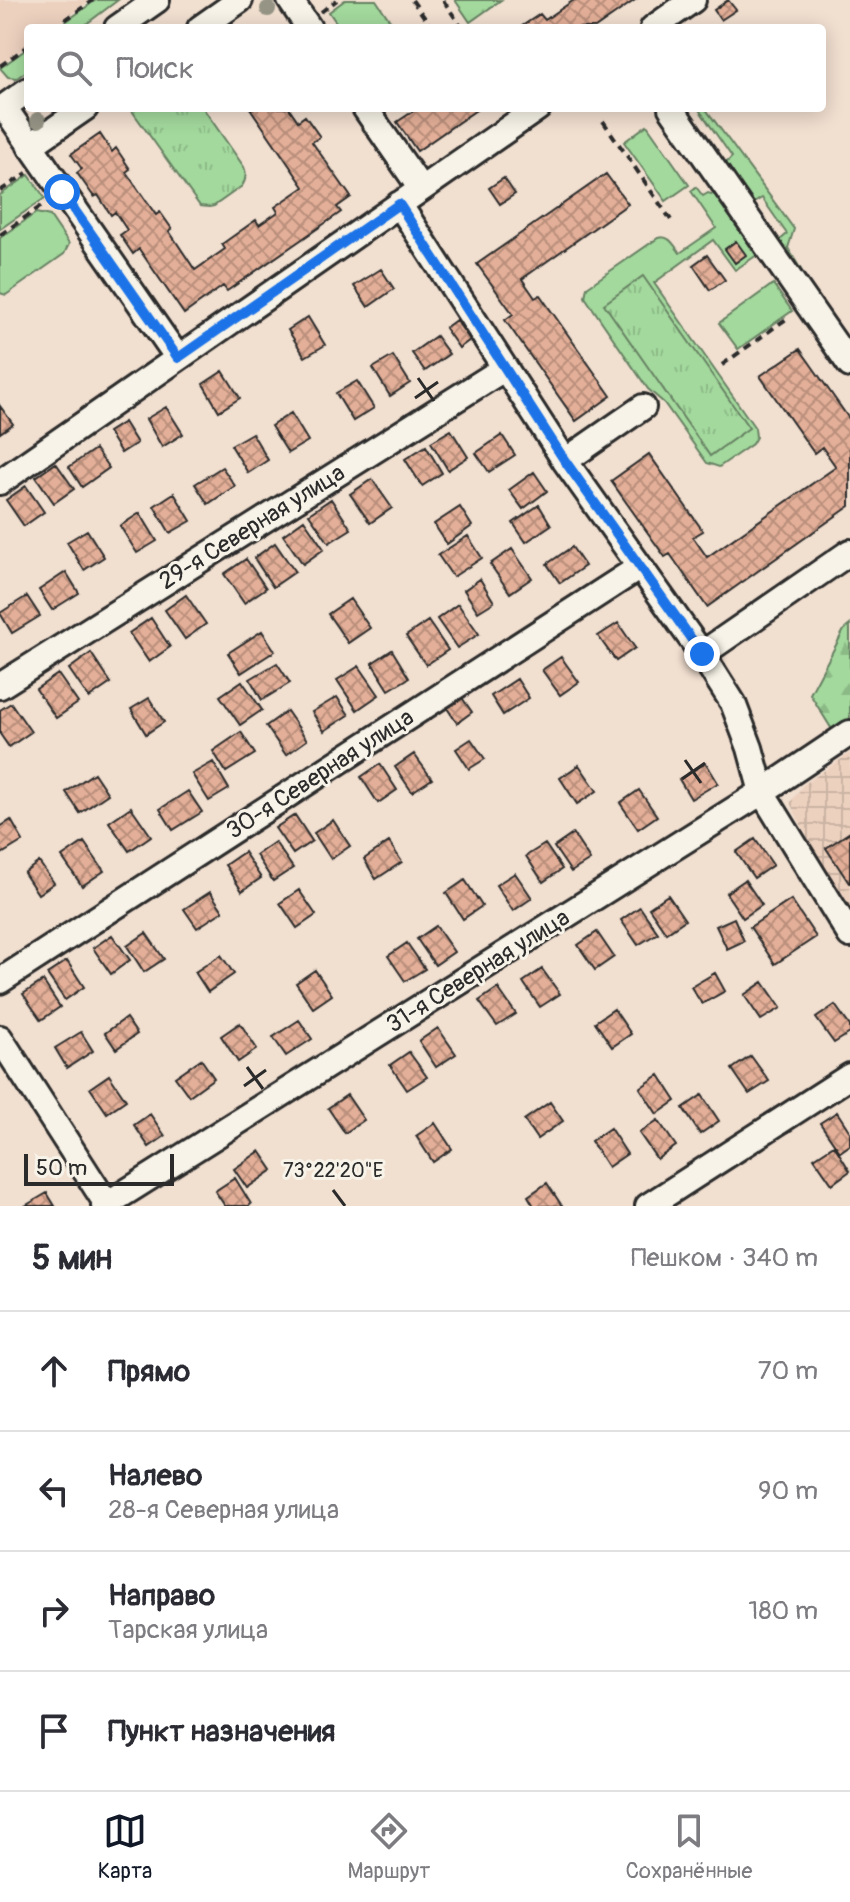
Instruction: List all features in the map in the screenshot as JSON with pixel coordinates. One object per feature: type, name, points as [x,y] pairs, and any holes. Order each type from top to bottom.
[{"type":"street","points":[[123,24],[157,0]]},
{"type":"street","points":[[206,24],[240,0]]},
{"type":"street","points":[[290,0],[315,20]]},
{"type":"street","points":[[659,24],[693,0]]},
{"type":"street","points":[[24,93],[4,107],[178,358]]},
{"type":"street","points":[[36,154],[81,112]]},
{"type":"street","points":[[368,112],[421,189]]},
{"type":"street","points":[[0,482],[532,112]]},
{"type":"street","points":[[674,112],[850,365]]},
{"type":"street","points":[[399,204],[565,461],[702,654],[733,703],[762,792],[850,935]]},
{"type":"street","name":"29-я Северная улица","points":[[0,686],[505,368]]},
{"type":"street","points":[[565,461],[643,407]]},
{"type":"street","points":[[702,654],[850,552]]},
{"type":"street","name":"30-я Северная улица","points":[[0,981],[640,567]]},
{"type":"street","name":"31-я Северная улица","points":[[107,1205],[762,792],[850,733]]},
{"type":"street","points":[[0,1038],[107,1205]]},
{"type":"street","points":[[648,1206],[850,1076]]},
{"type":"path","points":[[60,24],[93,0]]},
{"type":"path","points":[[315,20],[337,0]]},
{"type":"path","points":[[412,0],[429,24]]},
{"type":"path","points":[[443,0],[459,24]]},
{"type":"path","points":[[0,66],[24,49]]},
{"type":"path","points":[[603,121],[673,223]]},
{"type":"path","points":[[0,191],[36,154]]},
{"type":"path","points":[[0,235],[52,199]]},
{"type":"path","points":[[722,365],[808,304]]},
{"type":"shaded area","points":[[0,0],[91,0],[58,24],[24,24],[24,48],[0,65]]},
{"type":"shaded area","points":[[850,753],[850,914],[790,803],[803,785]]},
{"type":"green space","points":[[96,0],[118,0],[86,24],[63,24]]},
{"type":"green space","points":[[345,0],[376,0],[392,24],[337,24],[329,12]]},
{"type":"green space","points":[[455,0],[501,0],[470,22]]},
{"type":"green space","points":[[24,51],[24,73],[17,78],[8,77],[0,68]]},
{"type":"green space","points":[[133,112],[206,112],[244,167],[246,177],[242,186],[214,206],[200,206]]},
{"type":"green space","points":[[701,112],[708,112],[794,229],[788,248],[834,325],[778,242],[787,234],[762,198],[752,204],[724,165],[732,157]]},
{"type":"green space","points":[[647,125],[689,185],[666,201],[624,142]]},
{"type":"green space","points":[[29,175],[45,198],[0,229],[0,195]]},
{"type":"green space","points":[[696,187],[703,196],[708,193],[719,196],[760,253],[735,270],[713,240],[654,283],[755,428],[756,437],[752,444],[719,467],[707,463],[664,403],[648,389],[585,297],[587,287],[658,238],[668,239],[680,253],[716,228],[691,191]]},
{"type":"green space","points":[[36,213],[50,216],[69,244],[64,254],[6,295],[0,293],[0,238]]},
{"type":"green space","points":[[643,276],[749,428],[710,456],[604,304]]},
{"type":"green space","points":[[773,284],[792,311],[738,349],[719,323]]},
{"type":"green space","points":[[850,625],[850,727],[833,731],[810,694],[844,630]]},
{"type":"building","points":[[574,0],[635,0],[601,24],[525,24],[540,14],[545,20]]},
{"type":"building","points":[[728,0],[736,10],[721,20],[714,10]]},
{"type":"building","points":[[253,112],[292,112],[298,121],[305,116],[320,137],[312,142],[351,197],[337,207],[341,212],[337,215],[227,291],[223,286],[184,314],[139,249],[133,254],[120,235],[127,230],[115,212],[111,215],[98,195],[94,197],[77,173],[82,169],[71,154],[100,134],[112,152],[116,148],[130,169],[126,172],[156,215],[160,212],[172,229],[169,231],[195,270],[225,249],[222,244],[256,220],[259,225],[278,212],[275,207],[304,187]]},
{"type":"building","points":[[412,112],[473,112],[417,151],[397,122]]},
{"type":"building","points":[[606,174],[628,204],[522,279],[535,298],[540,295],[611,396],[576,421],[505,320],[513,314],[477,264]]},
{"type":"building","points":[[504,178],[515,194],[500,204],[489,188]]},
{"type":"building","points":[[736,241],[746,255],[735,263],[725,249]]},
{"type":"building","points":[[707,255],[725,280],[710,290],[693,265]]},
{"type":"building","points":[[381,269],[394,289],[368,307],[354,286]]},
{"type":"building","points":[[308,317],[325,345],[305,357],[288,330]]},
{"type":"building","points":[[456,320],[470,340],[459,348],[445,328]]},
{"type":"building","points":[[436,336],[449,354],[425,371],[412,353]]},
{"type":"building","points":[[800,349],[850,420],[850,506],[707,607],[670,554],[665,557],[611,481],[649,454],[703,531],[693,537],[707,557],[836,467],[822,447],[814,453],[760,376]]},
{"type":"building","points":[[393,356],[410,383],[390,396],[373,368]]},
{"type":"building","points":[[223,371],[240,398],[219,411],[203,384]]},
{"type":"building","points":[[357,381],[374,408],[353,421],[336,393]]},
{"type":"building","points":[[0,406],[13,424],[0,433]]},
{"type":"building","points":[[166,407],[183,434],[162,447],[146,419]]},
{"type":"building","points":[[291,413],[308,441],[288,453],[271,426]]},
{"type":"building","points":[[124,422],[137,443],[121,453],[108,432]]},
{"type":"building","points":[[451,430],[468,457],[448,470],[431,442]]},
{"type":"building","points":[[252,433],[268,460],[248,473],[231,445]]},
{"type":"building","points":[[502,435],[515,455],[489,472],[476,453]]},
{"type":"building","points":[[426,446],[442,473],[422,486],[405,459]]},
{"type":"building","points":[[95,449],[109,468],[82,487],[69,467]]},
{"type":"building","points":[[56,463],[74,489],[54,503],[36,477]]},
{"type":"building","points":[[222,467],[235,486],[208,504],[195,484]]},
{"type":"building","points":[[534,472],[547,491],[523,509],[509,490]]},
{"type":"building","points":[[372,479],[392,508],[370,523],[350,494]]},
{"type":"building","points":[[26,486],[44,512],[24,526],[6,500]]},
{"type":"building","points":[[174,493],[191,521],[170,533],[154,506]]},
{"type":"building","points":[[331,499],[351,529],[329,543],[309,514]]},
{"type":"building","points":[[539,505],[551,525],[526,542],[513,523]]},
{"type":"building","points":[[460,507],[472,526],[447,544],[434,524]]},
{"type":"building","points":[[140,513],[157,541],[137,553],[120,526]]},
{"type":"building","points":[[304,520],[324,549],[303,564],[283,535]]},
{"type":"building","points":[[87,530],[104,557],[84,570],[67,542]]},
{"type":"building","points":[[468,536],[482,558],[453,577],[438,555]]},
{"type":"building","points":[[275,543],[295,572],[273,587],[254,558]]},
{"type":"building","points":[[572,547],[585,566],[560,583],[547,564]]},
{"type":"building","points":[[512,549],[532,578],[510,593],[490,564]]},
{"type":"building","points":[[246,559],[266,588],[244,603],[224,574]]},
{"type":"building","points":[[66,572],[79,593],[52,610],[39,590]]},
{"type":"building","points":[[480,579],[494,602],[478,612],[464,590]]},
{"type":"building","points":[[186,595],[206,624],[185,639],[165,610]]},
{"type":"building","points":[[27,596],[40,616],[12,633],[0,613]]},
{"type":"building","points":[[350,599],[370,628],[348,643],[328,614]]},
{"type":"building","points":[[458,604],[479,634],[457,648],[437,619]]},
{"type":"building","points":[[151,618],[170,647],[149,662],[129,633]]},
{"type":"building","points":[[428,621],[448,650],[426,665],[406,636]]},
{"type":"building","points":[[618,623],[635,648],[616,661],[598,636]]},
{"type":"building","points":[[262,631],[275,651],[241,673],[228,653]]},
{"type":"building","points":[[392,650],[409,678],[389,690],[372,663]]},
{"type":"building","points":[[91,653],[111,683],[89,698],[69,669]]},
{"type":"building","points":[[561,657],[579,682],[560,695],[542,670]]},
{"type":"building","points":[[277,663],[290,683],[262,700],[250,679]]},
{"type":"building","points":[[359,666],[379,695],[357,710],[337,680]]},
{"type":"building","points":[[58,674],[78,703],[56,718],[36,689]]},
{"type":"building","points":[[517,679],[529,698],[503,715],[491,696]]},
{"type":"building","points":[[242,681],[262,710],[240,725],[220,696]]},
{"type":"building","points":[[458,692],[472,712],[457,723],[443,702]]},
{"type":"building","points":[[337,697],[349,715],[324,731],[312,712]]},
{"type":"building","points":[[149,698],[164,722],[146,734],[131,709]]},
{"type":"building","points":[[11,703],[31,732],[9,747],[0,734],[0,710]]},
{"type":"building","points":[[287,711],[307,740],[286,755],[266,726]]},
{"type":"building","points":[[241,732],[255,754],[226,772],[213,751]]},
{"type":"building","points":[[471,739],[485,759],[469,769],[456,749]]},
{"type":"building","points":[[414,754],[432,779],[412,792],[395,767]]},
{"type":"building","points":[[213,762],[229,789],[209,801],[192,774]]},
{"type":"building","points":[[706,763],[718,783],[691,799],[679,779]]},
{"type":"building","points":[[380,764],[397,790],[378,803],[361,777]]},
{"type":"building","points":[[579,765],[597,791],[577,804],[560,778]]},
{"type":"building","points":[[94,773],[108,794],[80,813],[66,792]]},
{"type":"building","points":[[639,790],[657,816],[638,829],[620,803]]},
{"type":"building","points":[[188,791],[202,812],[173,830],[160,809]]},
{"type":"building","points":[[131,807],[151,836],[129,851],[109,822]]},
{"type":"building","points":[[295,815],[312,841],[293,854],[275,828]]},
{"type":"building","points":[[11,820],[23,841],[0,855],[0,827]]},
{"type":"building","points":[[333,820],[350,846],[331,859],[314,833]]},
{"type":"building","points":[[850,832],[850,883],[849,883],[826,848]]},
{"type":"building","points":[[573,834],[590,860],[571,872],[554,847]]},
{"type":"building","points":[[755,839],[773,865],[754,878],[736,852]]},
{"type":"building","points":[[84,842],[104,871],[82,886],[62,857]]},
{"type":"building","points":[[275,842],[293,868],[273,881],[256,855]]},
{"type":"building","points":[[389,842],[402,862],[376,879],[364,859]]},
{"type":"building","points":[[545,844],[562,869],[543,882],[526,856]]},
{"type":"building","points":[[244,852],[261,878],[242,891],[225,865]]},
{"type":"building","points":[[39,862],[54,883],[38,894],[24,873]]},
{"type":"building","points":[[515,873],[532,898],[513,911],[496,885]]},
{"type":"building","points":[[465,880],[482,906],[463,919],[446,893]]},
{"type":"building","points":[[745,880],[762,905],[743,918],[726,893]]},
{"type":"building","points":[[299,890],[316,915],[297,928],[280,903]]},
{"type":"building","points":[[210,892],[223,911],[197,928],[184,909]]},
{"type":"building","points":[[668,895],[685,920],[666,933],[649,908]]},
{"type":"building","points":[[791,900],[816,937],[775,964],[750,927]]},
{"type":"building","points":[[640,907],[658,933],[638,945],[621,920]]},
{"type":"building","points":[[734,918],[744,941],[727,949],[716,926]]},
{"type":"building","points":[[436,926],[454,952],[435,965],[417,939]]},
{"type":"building","points":[[597,932],[614,957],[595,970],[578,945]]},
{"type":"building","points":[[146,933],[164,959],[144,972],[127,946]]},
{"type":"building","points":[[112,935],[130,960],[111,974],[93,948]]},
{"type":"building","points":[[407,943],[425,969],[405,981],[388,956]]},
{"type":"building","points":[[221,955],[234,974],[208,992],[195,972]]},
{"type":"building","points":[[67,961],[84,987],[65,1000],[47,974]]},
{"type":"building","points":[[542,969],[560,994],[540,1007],[523,982]]},
{"type":"building","points":[[315,970],[332,995],[313,1008],[296,983]]},
{"type":"building","points":[[715,973],[725,991],[702,1004],[691,987]]},
{"type":"building","points":[[43,981],[60,1007],[41,1020],[23,994]]},
{"type":"building","points":[[763,982],[781,1008],[761,1020],[744,995]]},
{"type":"building","points":[[498,988],[516,1014],[497,1026],[479,1001]]},
{"type":"building","points":[[835,1005],[850,1026],[850,1033],[834,1043],[816,1018]]},
{"type":"building","points":[[614,1009],[631,1034],[612,1047],[595,1022]]},
{"type":"building","points":[[126,1018],[137,1034],[116,1049],[105,1033]]},
{"type":"building","points":[[299,1020],[312,1039],[286,1056],[273,1037]]},
{"type":"building","points":[[240,1023],[257,1049],[238,1062],[221,1036]]},
{"type":"building","points":[[438,1028],[456,1054],[436,1067],[419,1041]]},
{"type":"building","points":[[81,1032],[93,1051],[67,1068],[55,1048]]},
{"type":"building","points":[[409,1052],[427,1077],[407,1090],[390,1065]]},
{"type":"building","points":[[751,1056],[769,1081],[749,1094],[732,1069]]},
{"type":"building","points":[[201,1059],[214,1078],[189,1096],[175,1077]]},
{"type":"building","points":[[109,1075],[126,1100],[107,1113],[90,1088]]},
{"type":"building","points":[[659,1075],[676,1101],[657,1114],[640,1088]]},
{"type":"building","points":[[347,1095],[364,1120],[345,1133],[328,1108]]},
{"type":"building","points":[[702,1095],[719,1121],[700,1134],[683,1108]]},
{"type":"building","points":[[550,1102],[563,1121],[537,1139],[524,1120]]},
{"type":"building","points":[[837,1112],[850,1132],[850,1145],[840,1152],[820,1123]]},
{"type":"building","points":[[150,1114],[165,1136],[149,1147],[134,1125]]},
{"type":"building","points":[[658,1120],[676,1146],[657,1159],[639,1133]]},
{"type":"building","points":[[435,1123],[452,1149],[433,1162],[416,1136]]},
{"type":"building","points":[[610,1128],[627,1154],[608,1167],[591,1141]]},
{"type":"building","points":[[834,1145],[850,1171],[832,1184],[814,1158]]},
{"type":"building","points":[[260,1151],[273,1170],[247,1188],[234,1169]]},
{"type":"building","points":[[235,1178],[251,1204],[249,1206],[225,1206],[215,1191]]},
{"type":"building","points":[[547,1183],[562,1206],[534,1206],[528,1196]]},
{"type":"building","points":[[47,1193],[55,1206],[25,1206]]},
{"type":"route","points":[[62,192],[178,358],[399,204],[565,461],[702,654]]}]
